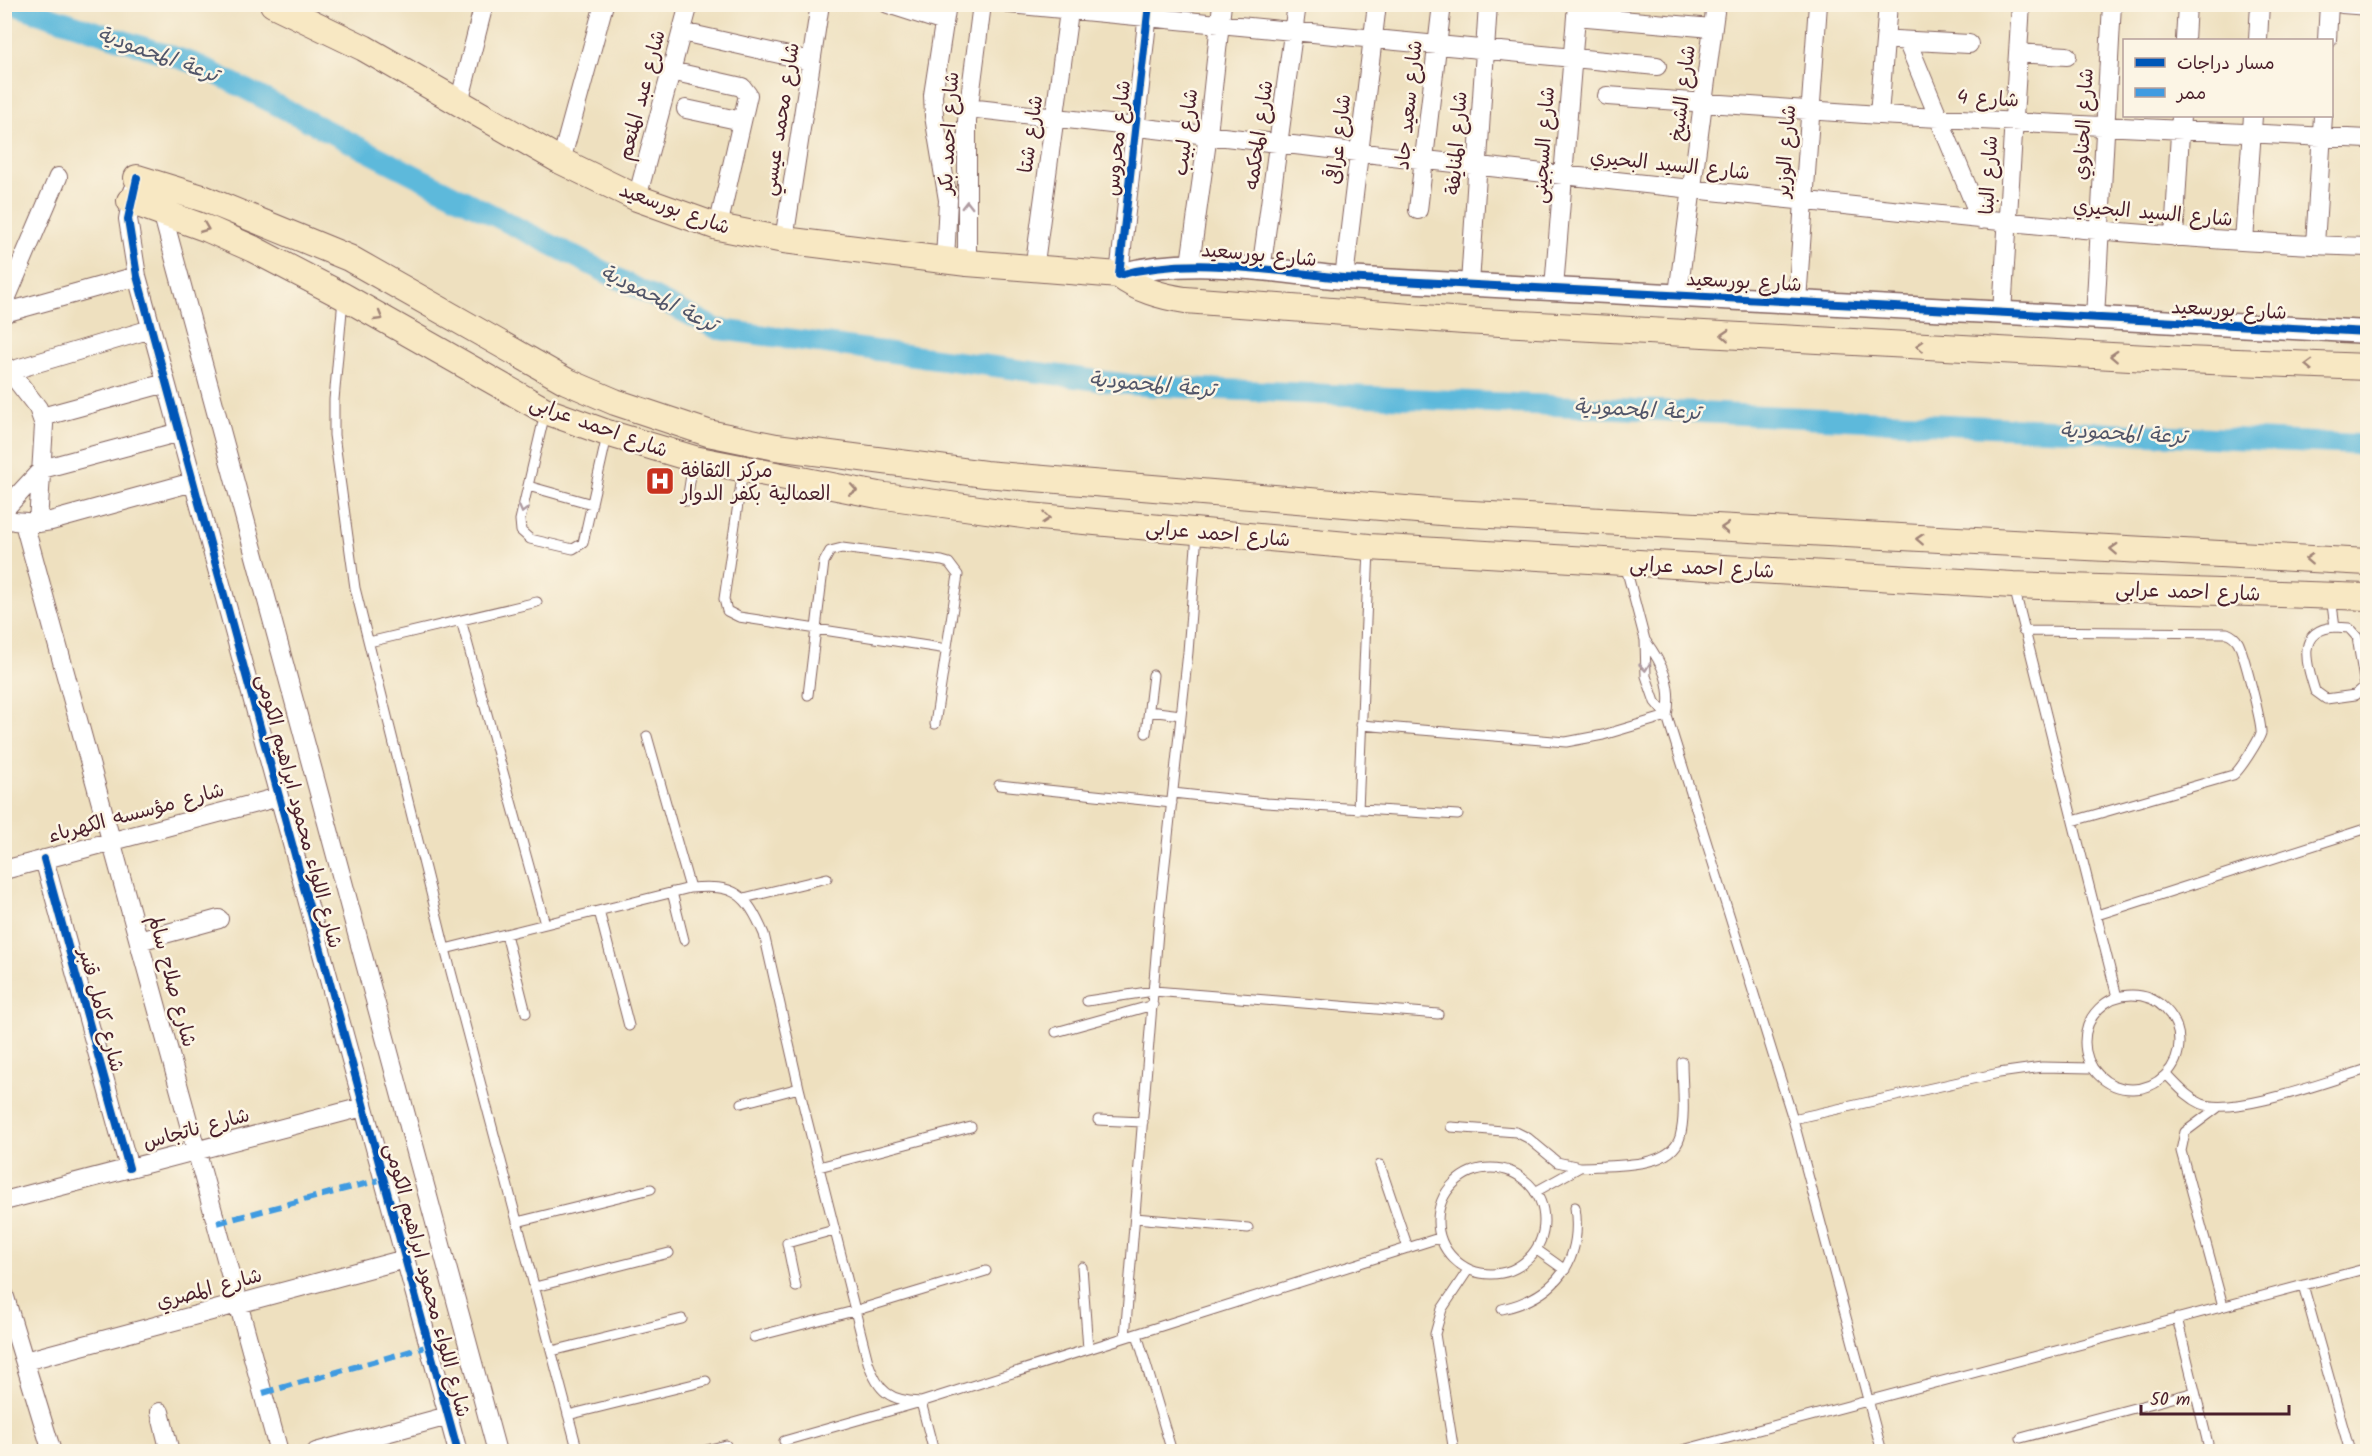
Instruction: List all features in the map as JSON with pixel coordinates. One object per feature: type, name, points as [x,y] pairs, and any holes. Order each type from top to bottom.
[{"type":"main road","name":"شارع بورسعيد","points":[[273,4],[364,48],[561,161],[637,198],[718,227],[784,240],[956,262],[1119,275],[1132,284],[1157,295],[1196,301],[1464,321],[2185,360],[2367,367]]},
{"type":"main road","name":"شارع احمد عرابى","points":[[134,189],[162,212],[253,249],[343,296],[546,411],[607,433],[694,459],[743,470],[967,508],[1369,547],[2013,585],[2367,597]]},
{"type":"main road","name":"شارع احمد عرابى","points":[[134,189],[205,199],[349,258],[576,385],[668,421],[708,433],[776,447],[985,474],[1453,513],[2367,562]]},
{"type":"main road","points":[[253,249],[265,224]]},
{"type":"street","points":[[459,103],[484,4]]},
{"type":"street","points":[[561,161],[604,4]]},
{"type":"street","name":"شارع عبد المنعم","points":[[637,198],[689,4]]},
{"type":"street","name":"شارع محمد عيسي","points":[[784,240],[820,4]]},
{"type":"street","points":[[888,4],[945,13]]},
{"type":"street","name":"شارع احمد بكر","points":[[956,262],[968,114],[982,4]]},
{"type":"street","points":[[1010,4],[1148,11],[1220,25],[1294,33],[1657,66]]},
{"type":"street","name":"شارع لبيب","points":[[1190,264],[1208,134],[1222,4]]},
{"type":"street","name":"شارع المحكمه","points":[[1261,271],[1280,144],[1297,4]]},
{"type":"street","name":"شارع عراقى","points":[[1344,278],[1377,4]]},
{"type":"street","name":"شارع سعيد جاد","points":[[1418,210],[1442,4]]},
{"type":"street","name":"شارع المنايفة","points":[[1470,284],[1488,4]]},
{"type":"street","name":"شارع الشيخ","points":[[1678,294],[1716,4]]},
{"type":"street","name":"شارع الوزير","points":[[1797,301],[1818,4]]},
{"type":"street","points":[[1879,115],[1888,4]]},
{"type":"street","name":"شارع البنا","points":[[2002,313],[2021,4]]},
{"type":"street","name":"شارع الحناوي","points":[[2095,318],[2112,4]]},
{"type":"street","points":[[2185,39],[2187,4]]},
{"type":"street","points":[[2258,39],[2260,4]]},
{"type":"street","points":[[2327,39],[2329,4]]},
{"type":"street","points":[[2342,4],[2367,6]]},
{"type":"street","name":"شارع شتا","points":[[1034,270],[1070,7]]},
{"type":"street","points":[[1576,10],[1713,28]]},
{"type":"street","name":"شارع السجينى","points":[[1554,288],[1576,10]]},
{"type":"street","name":"شارع محروس","points":[[1119,275],[1148,11]]},
{"type":"street","name":"شارع احمد بكر","points":[[945,13],[933,95],[956,262]]},
{"type":"street","points":[[682,32],[811,61]]},
{"type":"street","points":[[1885,39],[1970,44]]},
{"type":"street","points":[[1907,40],[1981,220]]},
{"type":"street","points":[[2018,52],[2067,56]]},
{"type":"street","points":[[671,71],[742,87],[748,95],[718,227]]},
{"type":"street","name":"شارع 4","points":[[1607,96],[1703,105],[2105,126],[2180,123],[2252,124],[2321,137],[2367,139]]},
{"type":"street","points":[[686,109],[742,121]]},
{"type":"street","name":"شارع السيد البحيري","points":[[936,124],[968,114],[1054,117],[1359,154],[1424,159],[1981,220],[2244,242],[2367,247]]},
{"type":"street","points":[[2315,245],[2323,117]]},
{"type":"street","points":[[2174,237],[2180,123]]},
{"type":"street","points":[[2244,242],[2252,124]]},
{"type":"street","points":[[941,150],[967,147]]},
{"type":"street","points":[[4,304],[58,177]]},
{"type":"street","name":"شارع اللواء محمود ابراهيم الكومى","points":[[134,189],[129,237],[137,276],[458,1452]]},
{"type":"street","points":[[162,212],[497,1452]]},
{"type":"street","name":"شارع بورسعيد","points":[[1119,275],[1166,265],[1190,264],[1344,278],[2367,332]]},
{"type":"street","points":[[4,313],[137,276]]},
{"type":"street","points":[[151,329],[7,367],[42,417],[166,383]]},
{"type":"street","name":"شارع صلاح سالم","points":[[42,417],[42,469],[31,523],[112,840],[279,1452]]},
{"type":"street","points":[[4,510],[42,469],[180,432]]},
{"type":"street","points":[[4,518],[31,523],[193,482]]},
{"type":"street","name":"شارع مؤسسه الكهرباء","points":[[4,870],[279,797]]},
{"type":"street","name":"شارع كامل قنبر","points":[[44,859],[129,1168]]},
{"type":"street","points":[[139,941],[219,919]]},
{"type":"street","name":"شارع ناتجاس","points":[[4,1201],[363,1107]]},
{"type":"street","name":"شارع المصري","points":[[24,1361],[405,1259]]},
{"type":"street","points":[[4,1294],[52,1452]]},
{"type":"street","points":[[160,1412],[170,1452]]},
{"type":"street","points":[[316,1452],[448,1416]]},
{"type":"lane","points":[[343,296],[334,400],[334,435],[355,588],[445,949],[578,1452]]},
{"type":"lane","points":[[546,411],[520,526],[521,531],[530,539],[577,548],[583,543],[607,433]]},
{"type":"lane","points":[[687,501],[694,459]]},
{"type":"lane","points":[[743,470],[724,606],[727,611],[739,617],[947,649]]},
{"type":"lane","points":[[528,486],[592,504]]},
{"type":"lane","points":[[1125,1337],[1154,991],[1197,531]]},
{"type":"lane","points":[[1358,810],[1369,547]]},
{"type":"lane","points":[[808,695],[824,562],[830,551],[842,548],[942,561],[949,563],[958,575],[935,724]]},
{"type":"lane","points":[[1624,562],[1645,640],[1646,676],[1650,694],[1667,716],[1792,1119],[1882,1452]]},
{"type":"lane","points":[[2013,585],[2117,997]]},
{"type":"lane","points":[[2331,597],[2335,627]]},
{"type":"lane","points":[[369,642],[537,602]]},
{"type":"lane","points":[[461,620],[545,924]]},
{"type":"lane","points":[[2335,627],[2349,628],[2357,637],[2365,686],[2355,695],[2326,699],[2315,691],[2307,647],[2312,634],[2318,630],[2335,627]]},
{"type":"lane","points":[[2023,631],[2227,633],[2239,644],[2260,721],[2259,738],[2248,753],[2242,768],[2233,775],[2073,821]]},
{"type":"lane","points":[[1645,640],[1664,670],[1669,687],[1667,716]]},
{"type":"lane","points":[[1146,733],[1153,675]]},
{"type":"lane","points":[[1149,711],[1181,715]]},
{"type":"lane","points":[[1361,725],[1566,742],[1597,736],[1667,716]]},
{"type":"lane","points":[[647,736],[690,888]]},
{"type":"lane","points":[[999,785],[1458,815]]},
{"type":"lane","points":[[2097,915],[2367,828]]},
{"type":"lane","points":[[744,898],[827,878]]},
{"type":"lane","points":[[445,949],[690,888],[726,889],[744,898],[764,934],[834,1230],[874,1380],[886,1394],[902,1401],[921,1402]]},
{"type":"lane","points":[[672,892],[684,940]]},
{"type":"lane","points":[[598,911],[629,1026]]},
{"type":"lane","points":[[506,934],[526,1013]]},
{"type":"lane","points":[[1087,1001],[1154,991],[1438,1014]]},
{"type":"lane","points":[[2133,994],[2148,997],[2162,1005],[2173,1016],[2179,1031],[2180,1047],[2176,1062],[2167,1075],[2149,1086],[2127,1089],[2107,1082],[2092,1068],[2086,1054],[2087,1026],[2099,1008],[2117,997],[2133,994]]},
{"type":"lane","points":[[1056,1032],[1153,1005]]},
{"type":"lane","points":[[1451,1127],[1516,1132],[1528,1138],[1557,1161],[1580,1167],[1649,1161],[1666,1156],[1673,1150],[1681,1134],[1682,1062]]},
{"type":"lane","points":[[1792,1119],[1999,1073],[2042,1067],[2092,1068]]},
{"type":"lane","points":[[2167,1075],[2188,1096],[2217,1107],[2233,1107],[2367,1070]]},
{"type":"lane","points":[[742,1103],[799,1088]]},
{"type":"lane","points":[[2217,1107],[2185,1132],[2181,1151],[2223,1306]]},
{"type":"lane","points":[[1098,1120],[1143,1122]]},
{"type":"lane","points":[[819,1167],[971,1127]]},
{"type":"lane","points":[[1380,1165],[1408,1248]]},
{"type":"lane","points":[[1535,1192],[1580,1167]]},
{"type":"lane","points":[[1486,1168],[1509,1170],[1530,1184],[1535,1192],[1542,1204],[1545,1228],[1536,1250],[1523,1264],[1506,1273],[1487,1275],[1468,1270],[1450,1257],[1439,1238],[1437,1214],[1445,1192],[1463,1175],[1486,1168]]},
{"type":"lane","points":[[517,1222],[651,1188]]},
{"type":"lane","points":[[1502,1309],[1538,1297],[1553,1285],[1565,1270],[1576,1239],[1575,1207]]},
{"type":"lane","points":[[1135,1218],[1248,1228]]},
{"type":"lane","points":[[796,1287],[787,1243],[792,1239],[834,1230]]},
{"type":"lane","points":[[784,1441],[921,1402],[1439,1238]]},
{"type":"lane","points":[[1536,1250],[1565,1270]]},
{"type":"lane","points":[[535,1287],[669,1252]]},
{"type":"lane","points":[[1082,1267],[1088,1349]]},
{"type":"lane","points":[[1675,1452],[2367,1268]]},
{"type":"lane","points":[[754,1337],[855,1311],[986,1270]]},
{"type":"lane","points":[[1454,1452],[1435,1334],[1442,1309],[1468,1270]]},
{"type":"lane","points":[[2303,1285],[2350,1452]]},
{"type":"lane","points":[[2177,1318],[2210,1452]]},
{"type":"lane","points":[[552,1351],[682,1319]]},
{"type":"lane","points":[[1137,1334],[1172,1452]]},
{"type":"lane","points":[[568,1414],[706,1381]]},
{"type":"lane","points":[[2021,1438],[2195,1392]]},
{"type":"lane","points":[[921,1402],[934,1452]]},
{"type":"lane","points":[[699,1452],[726,1445]]},
{"type":"waterway","name":"ترعة المحمودية","points":[[11,4],[196,64],[717,329],[1132,385],[2368,445]]},
{"type":"marked path","points":[[217,1223],[383,1179]]},
{"type":"marked path","points":[[263,1393],[429,1346]]},
{"type":"cycle path","points":[[1149,4],[1119,275],[1175,266],[1231,266],[1344,278],[2368,332]]},
{"type":"cycle path","points":[[137,178],[128,219],[137,276],[458,1452]]},
{"type":"cycle path","points":[[44,859],[129,1168]]},
{"type":"place","name":"مركز الثقافة العمالية بكفر الدوار","points":[[660,481]]}]
